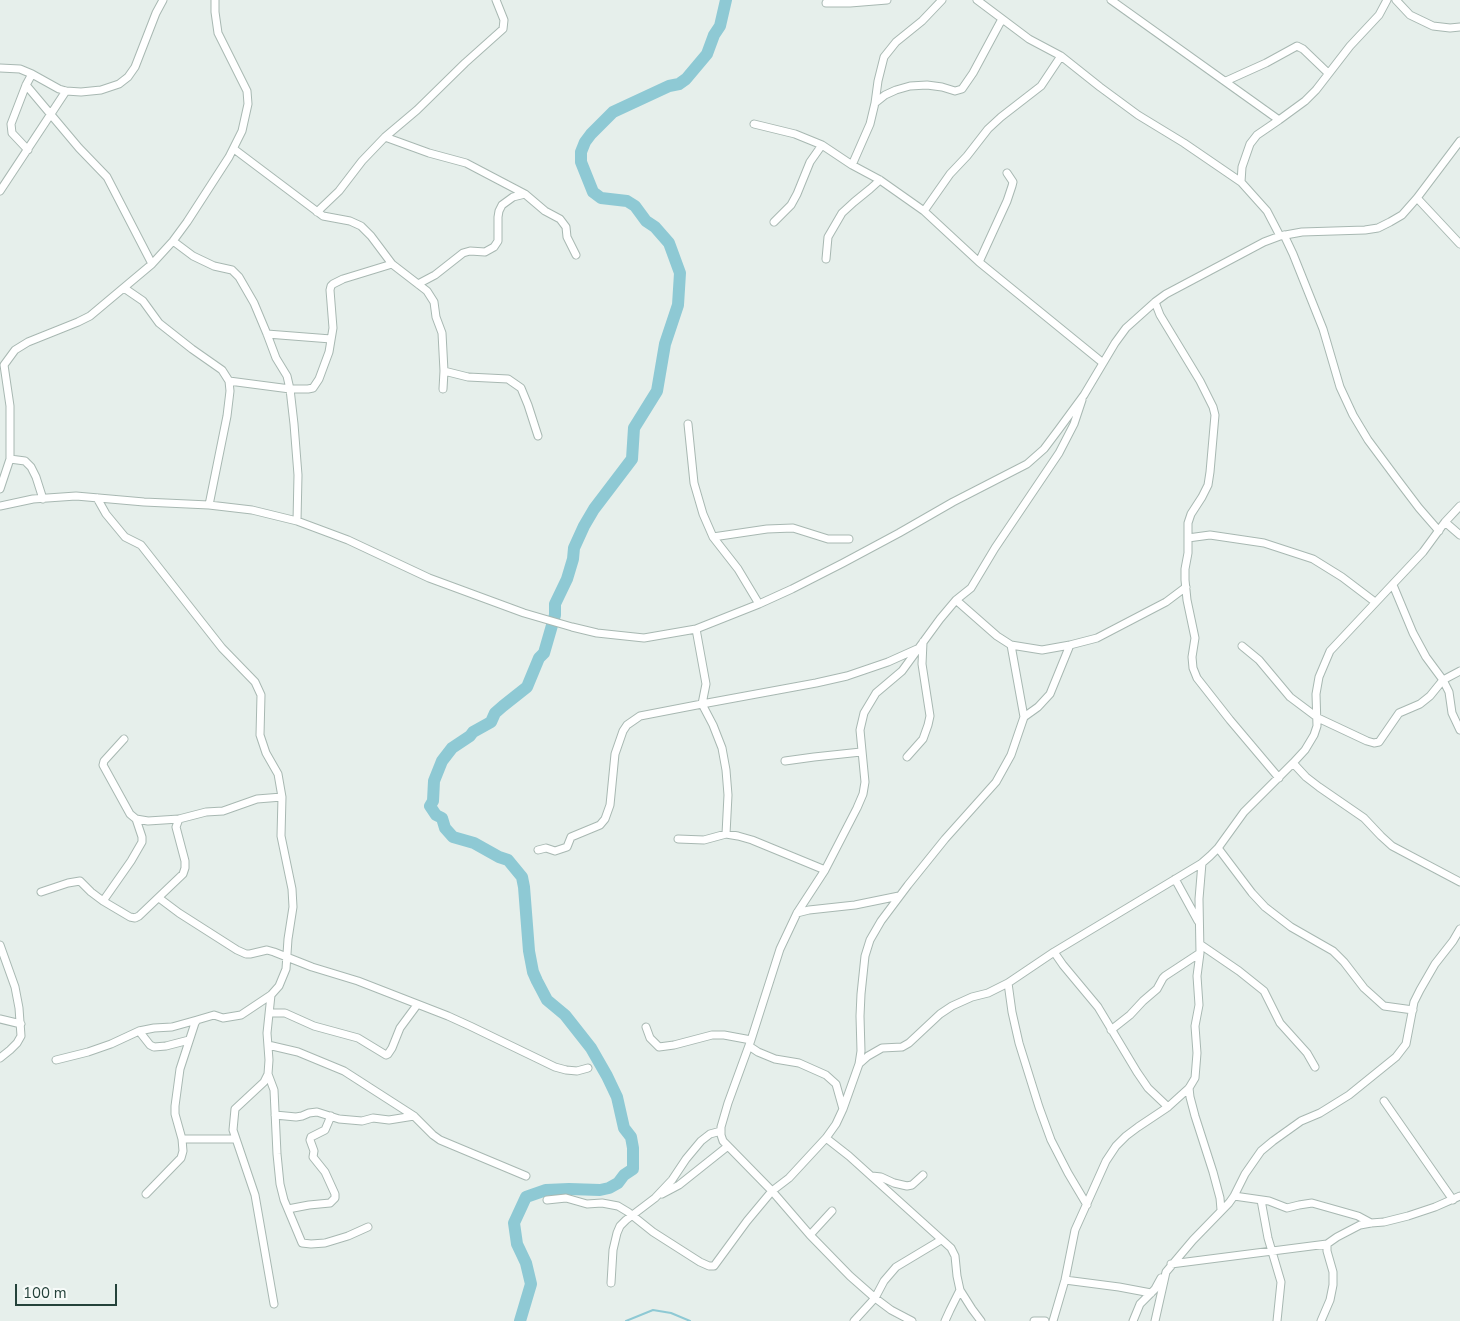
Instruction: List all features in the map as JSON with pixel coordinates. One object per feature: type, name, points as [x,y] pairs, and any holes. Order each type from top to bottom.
[{"type":"street","points":[[0,68],[20,70],[32,74],[58,89],[66,91],[101,90],[118,84],[128,77],[135,67],[163,0]]},
{"type":"street","points":[[0,489],[10,459],[10,406],[2,364],[15,350],[28,342],[90,316],[152,264],[173,241],[234,149],[242,131],[248,97],[247,90],[218,33],[215,0]]},
{"type":"street","points":[[317,212],[339,191],[362,161],[385,136],[417,110],[465,62],[503,29],[504,20],[496,0]]},
{"type":"street","points":[[826,3],[886,0]]},
{"type":"street","points":[[852,165],[870,124],[884,57],[896,42],[922,22],[941,0]]},
{"type":"street","points":[[977,0],[1029,39],[1061,56],[1127,108],[1184,143],[1241,182],[1266,211],[1293,254],[1322,330],[1340,387],[1353,416],[1396,479],[1439,531]]},
{"type":"street","points":[[1112,0],[1279,120]]},
{"type":"street","points":[[1241,182],[1242,167],[1250,144],[1257,135],[1305,101],[1316,90],[1350,46],[1379,15],[1387,0]]},
{"type":"street","points":[[1396,0],[1410,14],[1433,26],[1460,27]]},
{"type":"street","points":[[875,103],[890,92],[910,86],[927,85],[955,91],[962,89],[973,73],[1002,19]]},
{"type":"street","points":[[1226,81],[1266,63],[1297,46],[1303,49],[1328,73]]},
{"type":"street","points":[[924,211],[945,180],[988,129],[1041,86],[1061,56]]},
{"type":"street","points":[[28,150],[10,129],[32,74]]},
{"type":"street","points":[[26,85],[79,148],[107,177],[152,264]]},
{"type":"street","points":[[0,191],[66,91]]},
{"type":"street","points":[[754,124],[795,134],[822,145],[852,165],[880,180],[924,211],[978,262],[1103,362]]},
{"type":"street","points":[[385,136],[429,153],[466,163],[525,194],[545,211],[560,219],[566,227],[567,237],[576,255]]},
{"type":"street","points":[[0,506],[33,499],[76,496],[144,502],[209,504],[252,510],[297,521],[348,540],[429,578],[524,613],[597,633],[644,638],[696,629],[759,604],[843,564],[953,502],[1027,464],[1044,449],[1084,395],[1126,328],[1154,302],[1264,242],[1282,235],[1316,231],[1378,228],[1402,214],[1417,198],[1460,141]]},
{"type":"street","points":[[774,222],[791,205],[810,162],[822,145]]},
{"type":"street","points":[[234,149],[322,216],[350,221],[361,226],[392,264],[428,291],[434,302],[436,317],[442,333],[443,389]]},
{"type":"street","points":[[978,262],[1007,201],[1012,186],[1013,182],[1006,173]]},
{"type":"street","points":[[826,259],[828,237],[842,213],[880,180]]},
{"type":"street","points":[[418,284],[435,275],[463,253],[470,251],[485,252],[494,247],[498,240],[499,210],[502,205],[513,197],[525,194]]},
{"type":"street","points":[[1417,198],[1460,244]]},
{"type":"street","points":[[173,241],[193,256],[214,266],[232,270],[239,277],[254,303],[276,358],[287,376],[290,389],[298,474],[297,521]]},
{"type":"street","points":[[229,381],[290,389],[313,388],[320,380],[334,328],[330,290],[333,284],[343,279],[392,264]]},
{"type":"street","points":[[124,288],[143,301],[159,323],[222,370],[229,381],[230,391],[227,416],[209,504]]},
{"type":"street","points":[[1154,302],[1200,381],[1215,415],[1210,478],[1188,523],[1188,553],[1185,570],[1186,587],[1187,600],[1196,638],[1192,663],[1196,678],[1279,778]]},
{"type":"street","points":[[267,334],[332,338]]},
{"type":"street","points":[[444,371],[468,377],[508,379],[521,388],[538,436]]},
{"type":"street","points":[[912,1321],[891,1310],[850,1276],[728,1146],[722,1138],[721,1130],[728,1103],[750,1043],[780,949],[797,913],[825,870],[857,808],[862,794],[865,782],[860,730],[864,713],[876,693],[902,671],[940,619],[956,600],[970,588],[1059,453],[1074,424],[1084,395]]},
{"type":"street","points":[[688,424],[694,483],[703,514],[713,537],[738,569],[759,604]]},
{"type":"street","points":[[10,459],[26,461],[31,467],[43,499]]},
{"type":"street","points":[[56,1060],[111,1044],[139,1031],[172,1027],[214,1015],[222,1018],[242,1015],[271,995],[283,978],[286,969],[286,956],[294,907],[281,836],[282,797],[278,774],[266,753],[260,735],[261,695],[255,682],[222,648],[141,545],[126,537],[106,514],[96,498]]},
{"type":"street","points":[[859,1064],[882,1048],[902,1048],[940,1014],[960,1001],[988,993],[1008,983],[1054,952],[1202,863],[1218,848],[1244,812],[1305,750],[1314,735],[1318,718],[1316,694],[1319,676],[1330,651],[1393,585],[1460,506]]},
{"type":"street","points":[[1445,522],[1460,535]]},
{"type":"street","points":[[713,537],[767,529],[793,528],[828,539],[849,538]]},
{"type":"street","points":[[1188,538],[1210,535],[1264,543],[1313,558],[1375,602]]},
{"type":"street","points":[[1393,585],[1413,634],[1449,692],[1454,720],[1460,730]]},
{"type":"street","points":[[956,600],[997,636],[1011,645],[1042,650],[1097,638],[1166,602],[1186,587]]},
{"type":"street","points":[[696,629],[706,684],[702,704],[718,737],[724,755],[728,796],[726,834]]},
{"type":"street","points":[[907,757],[923,739],[930,716],[922,664],[923,642]]},
{"type":"street","points":[[547,1200],[566,1198],[587,1204],[611,1204],[623,1208],[653,1232],[700,1262],[712,1267],[772,1191],[789,1178],[826,1138],[836,1124],[843,1109],[859,1064],[861,1051],[860,1001],[866,950],[870,940],[881,920],[899,896],[945,839],[996,782],[1011,755],[1024,717],[1011,645]]},
{"type":"street","points":[[1024,717],[1038,707],[1050,694],[1070,645]]},
{"type":"street","points":[[1242,646],[1259,660],[1290,698],[1318,718],[1374,743],[1379,742],[1399,713],[1420,704],[1430,696],[1443,680],[1460,671]]},
{"type":"street","points":[[538,850],[546,848],[555,851],[567,847],[571,837],[600,825],[610,805],[615,754],[622,731],[640,716],[816,684],[888,662],[918,649]]},
{"type":"street","points":[[124,739],[104,760],[103,765],[130,814],[136,819],[148,821],[179,819],[206,812],[223,811],[258,799],[282,797]]},
{"type":"street","points":[[786,761],[861,752]]},
{"type":"street","points":[[1293,764],[1319,787],[1364,818],[1392,846],[1460,882]]},
{"type":"street","points":[[103,901],[142,842],[136,819]]},
{"type":"street","points":[[41,892],[68,882],[80,881],[103,901],[130,917],[135,918],[139,916],[183,874],[185,861],[176,827],[179,819]]},
{"type":"street","points":[[678,838],[704,840],[726,834],[738,836],[825,870]]},
{"type":"street","points":[[1218,848],[1252,893],[1266,907],[1291,927],[1333,952],[1344,962],[1364,988],[1384,1006],[1413,1010]]},
{"type":"street","points":[[1053,1321],[1065,1280],[1075,1230],[1099,1175],[1116,1146],[1138,1127],[1168,1107],[1189,1088],[1195,1078],[1198,1053],[1195,1026],[1199,1005],[1197,976],[1201,945],[1199,898],[1202,863]]},
{"type":"street","points":[[1175,879],[1199,923]]},
{"type":"street","points":[[797,913],[855,905],[899,896]]},
{"type":"street","points":[[158,898],[237,950],[250,954],[267,950],[286,956],[417,1004],[470,1026],[555,1067],[577,1071],[588,1068]]},
{"type":"street","points":[[1155,1321],[1166,1272],[1193,1240],[1229,1203],[1250,1166],[1261,1151],[1301,1121],[1335,1104],[1396,1057],[1406,1044],[1414,1002],[1420,990],[1460,929]]},
{"type":"street","points":[[1201,945],[1264,991],[1280,1023],[1307,1053],[1315,1067]]},
{"type":"street","points":[[0,946],[15,988],[21,1036],[18,1043],[0,1058]]},
{"type":"street","points":[[1054,952],[1098,1007],[1142,1080],[1168,1107]]},
{"type":"street","points":[[1112,1030],[1157,989],[1165,976],[1200,953]]},
{"type":"street","points":[[1008,983],[1019,1043],[1038,1107],[1051,1140],[1087,1205]]},
{"type":"street","points":[[271,995],[267,1032],[268,1074],[264,1082],[235,1109],[233,1130],[256,1196],[274,1304]]},
{"type":"street","points":[[270,1013],[285,1013],[314,1026],[358,1038],[386,1056],[392,1048],[400,1028],[417,1004]]},
{"type":"street","points":[[0,1019],[20,1024]]},
{"type":"street","points":[[146,1194],[181,1158],[183,1151],[182,1139],[175,1114],[175,1106],[180,1069],[197,1020]]},
{"type":"street","points":[[646,1027],[650,1038],[660,1047],[712,1035],[724,1035],[750,1043],[758,1052],[775,1059],[799,1063],[826,1075],[836,1084],[843,1109]]},
{"type":"street","points":[[139,1031],[150,1045],[154,1047],[189,1040]]},
{"type":"street","points":[[268,1045],[298,1052],[344,1071],[414,1116],[440,1140],[526,1176]]},
{"type":"street","points":[[268,1074],[274,1090],[280,1184],[284,1200],[302,1243],[325,1242],[348,1236],[368,1227]]},
{"type":"street","points":[[1189,1088],[1195,1116],[1214,1172],[1221,1210]]},
{"type":"street","points":[[1384,1101],[1453,1200]]},
{"type":"street","points":[[275,1115],[296,1117],[313,1112],[339,1119],[362,1120],[373,1118],[389,1120],[414,1116]]},
{"type":"street","points":[[288,1209],[330,1203],[335,1198],[325,1172],[314,1157],[310,1140],[311,1137],[325,1130],[331,1116]]},
{"type":"street","points":[[655,1198],[672,1180],[701,1141],[710,1134],[721,1130]]},
{"type":"street","points":[[826,1138],[872,1176],[951,1248],[955,1256],[956,1276],[960,1290],[981,1321]]},
{"type":"street","points":[[182,1139],[235,1139]]},
{"type":"street","points":[[612,1283],[615,1240],[620,1226],[655,1198],[678,1185],[728,1146]]},
{"type":"street","points":[[872,1176],[881,1177],[907,1186],[912,1185],[923,1175]]},
{"type":"street","points":[[1234,1196],[1269,1201],[1289,1209],[1312,1203],[1358,1216],[1371,1223]]},
{"type":"street","points":[[1133,1321],[1142,1302],[1159,1282],[1165,1268],[1173,1263],[1327,1244],[1360,1226],[1408,1216],[1460,1196]]},
{"type":"street","points":[[1261,1200],[1264,1221],[1282,1282],[1277,1321]]},
{"type":"street","points":[[810,1235],[832,1210]]},
{"type":"street","points":[[854,1321],[875,1298],[884,1281],[896,1267],[941,1240]]},
{"type":"street","points":[[1322,1321],[1330,1300],[1333,1285],[1333,1272],[1326,1251],[1327,1244]]},
{"type":"street","points":[[1065,1280],[1151,1293]]},
{"type":"street","points":[[945,1321],[960,1290]]},
{"type":"street","points":[[1034,1321],[1045,1321]]},
{"type":"waterway","points":[[520,1321],[531,1284],[526,1263],[517,1244],[514,1223],[526,1197],[546,1190],[600,1190],[609,1188],[618,1183],[624,1175],[633,1169],[633,1148],[631,1137],[624,1128],[617,1097],[607,1076],[591,1048],[565,1015],[547,1000],[533,972],[529,951],[522,877],[508,860],[474,843],[453,837],[445,828],[442,818],[436,815],[430,806],[433,801],[434,781],[442,761],[452,748],[473,732],[491,722],[495,713],[527,687],[539,658],[544,653],[555,615],[555,604],[567,579],[574,548],[594,509],[632,459],[634,428],[657,391],[665,344],[678,305],[680,273],[669,243],[655,227],[646,221],[635,206],[627,201],[601,198],[593,192],[581,162],[581,152],[591,134],[613,112],[669,86],[679,84],[686,79],[707,54],[714,35],[720,26],[726,0]]},
{"type":"waterway","points":[[626,1321],[653,1310],[671,1313],[690,1321]]}]
